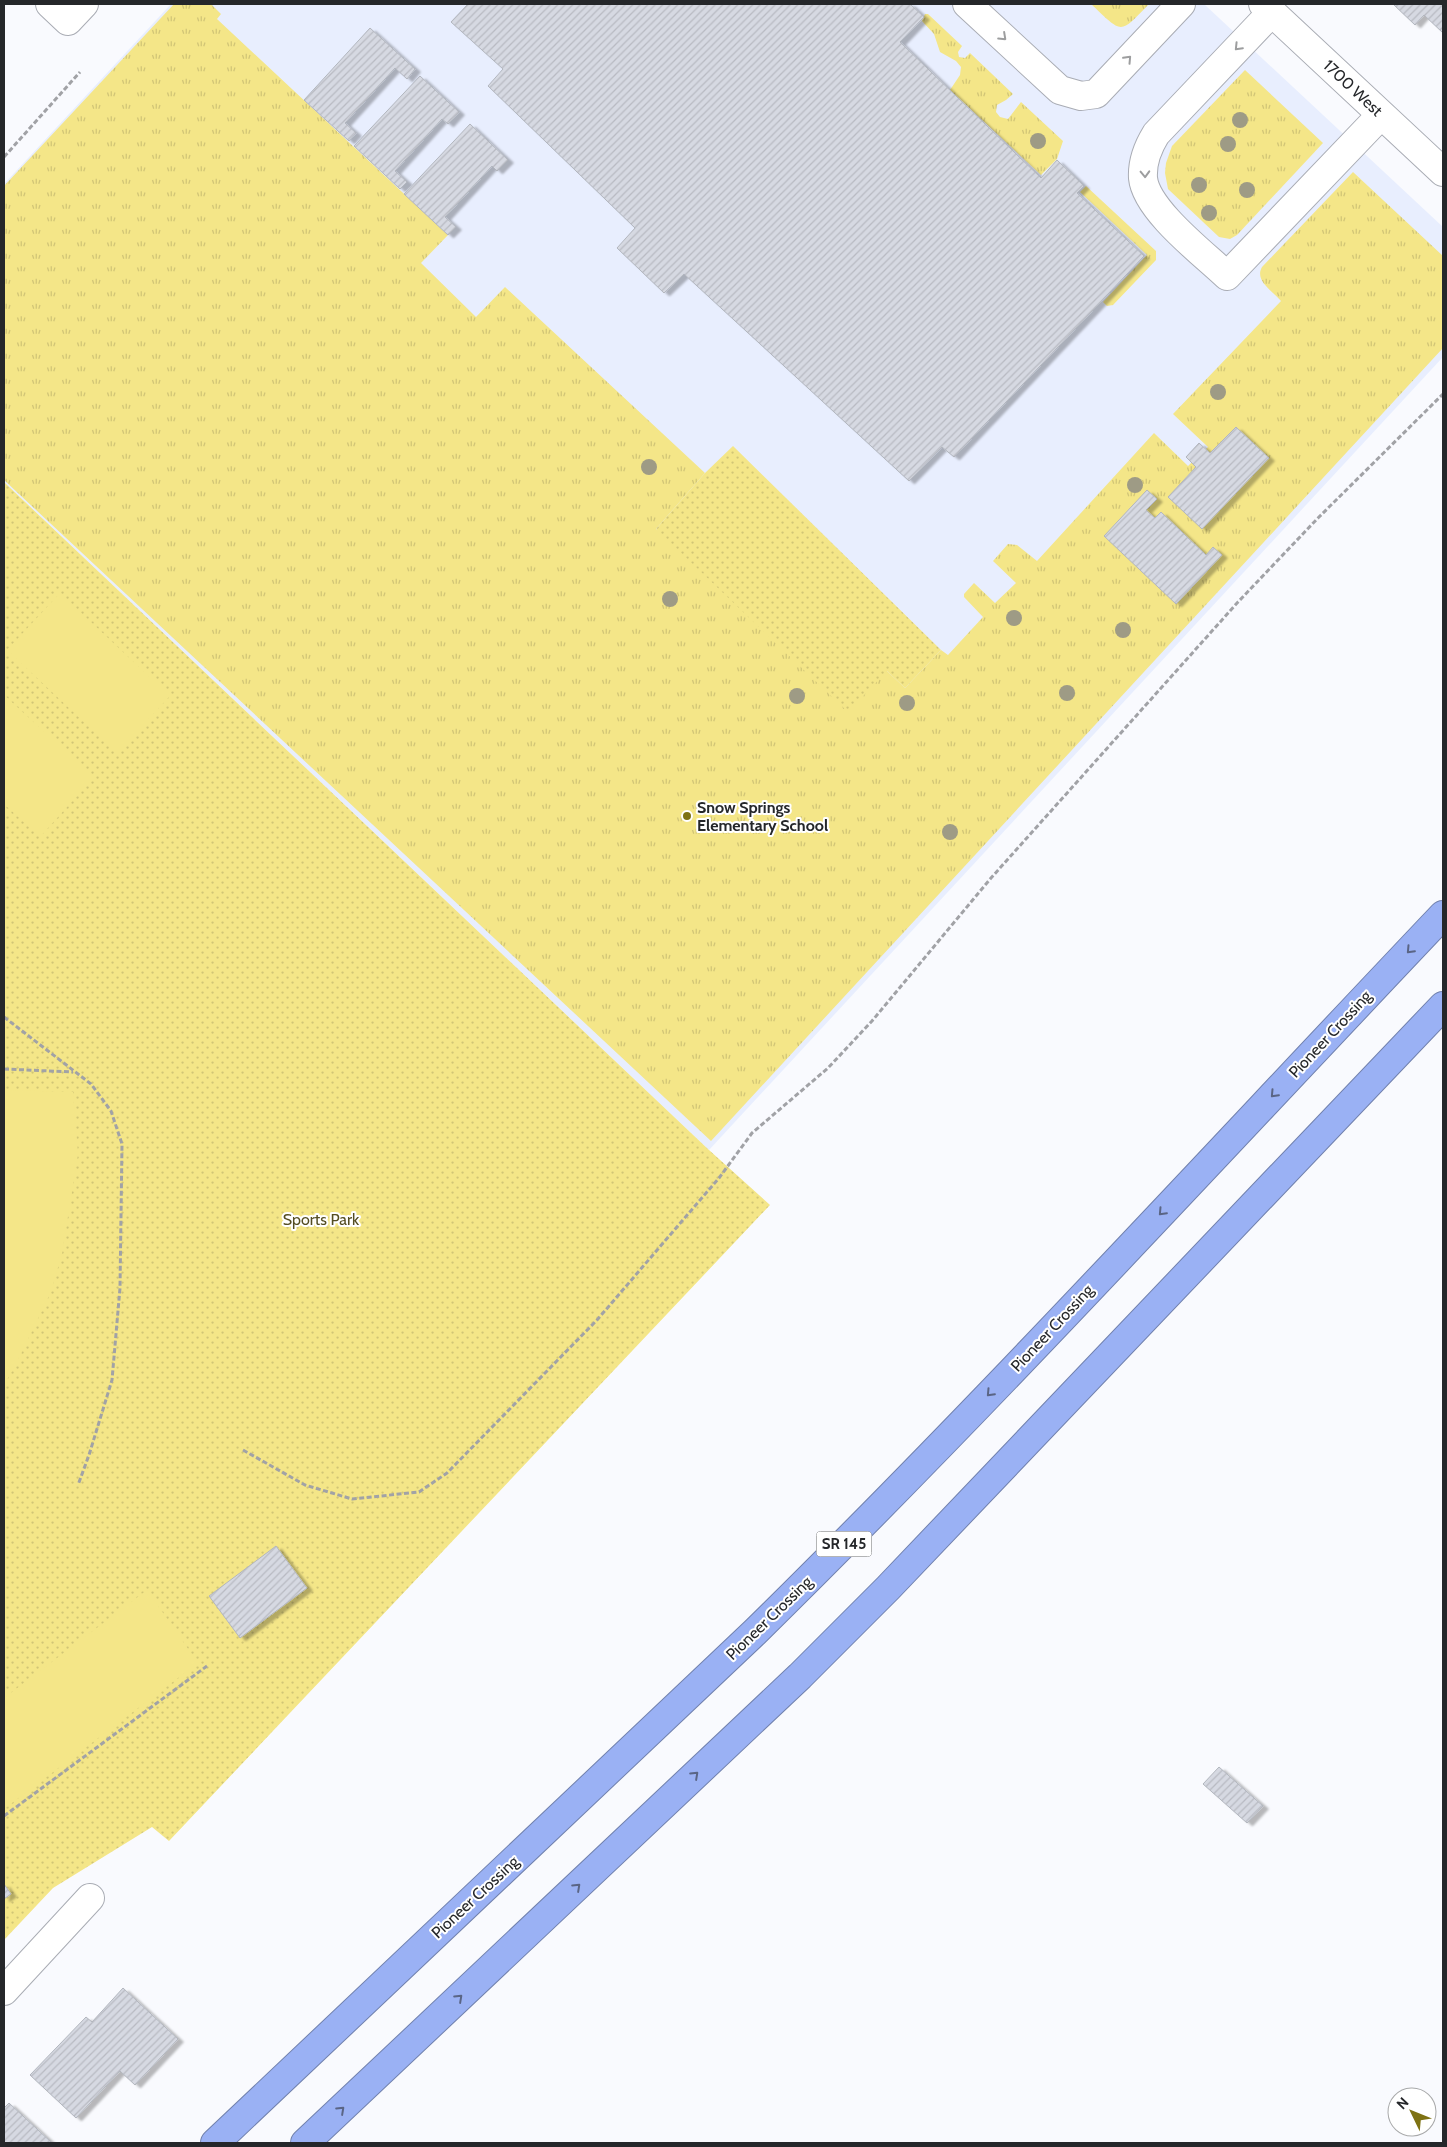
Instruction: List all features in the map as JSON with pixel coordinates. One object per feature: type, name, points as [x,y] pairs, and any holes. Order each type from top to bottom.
[{"type":"highway","name":"Pioneer Crossing","points":[[214,2143],[755,1632],[842,1546],[934,1452],[1443,915]]},
{"type":"highway","points":[[305,2143],[800,1676],[874,1602],[1443,1006]]},
{"type":"street","points":[[50,4],[68,21],[84,4]]},
{"type":"street","points":[[967,4],[1060,90],[1081,96],[1096,94],[1181,4]]},
{"type":"street","points":[[1268,8],[1156,134],[1150,144],[1145,161],[1144,178],[1147,190],[1163,216],[1227,276],[1381,114]]},
{"type":"street","name":"1700 West","points":[[1268,8],[1443,172]]},
{"type":"street","points":[[4,1991],[90,1898]]},
{"type":"path","points":[[4,156],[80,72]]},
{"type":"path","points":[[243,1450],[305,1485],[352,1499],[419,1492],[447,1473],[597,1320],[719,1178],[752,1133],[828,1068],[872,1021],[991,878],[1238,602],[1318,518],[1443,394]]},
{"type":"path","points":[[4,1017],[91,1084],[112,1111],[122,1144],[120,1288],[112,1380],[78,1485]]},
{"type":"path","points":[[4,1069],[74,1072]]},
{"type":"path","points":[[4,1816],[207,1666]]},
{"type":"shaded area","name":"Snow Springs Elementary School","points":[[171,4],[1204,4],[1443,227],[1443,357],[709,1150],[4,482],[4,184]]},
{"type":"green space","points":[[174,4],[211,4],[221,14],[217,19],[448,235],[421,263],[476,317],[505,287],[705,473],[656,529],[887,671],[905,688],[941,650],[948,655],[983,617],[964,597],[964,594],[974,583],[995,603],[1016,583],[993,561],[1008,544],[1017,545],[1037,561],[1154,433],[1188,466],[1208,447],[1173,414],[1281,301],[1262,281],[1260,272],[1262,267],[1353,172],[1443,256],[1443,348],[711,1141],[4,480],[4,186]]},
{"type":"green space","points":[[1091,4],[1149,4],[1126,26],[1121,27],[1109,21]]},
{"type":"green space","points":[[925,14],[928,14],[962,46],[958,52],[959,57],[965,58],[970,53],[1013,94],[997,105],[996,112],[1000,117],[1008,119],[1021,102],[1063,141],[1057,159],[1041,175],[950,90],[960,75],[961,67],[956,61],[940,52],[934,34],[922,21]]},
{"type":"green space","points":[[1245,70],[1323,143],[1237,235],[1230,239],[1219,237],[1168,189],[1165,173],[1166,163],[1172,146]]},
{"type":"green space","points":[[1086,186],[1156,251],[1156,260],[1113,305],[1107,306],[1103,302],[1147,255],[1080,192]]},
{"type":"green space","points":[[733,446],[941,650],[905,688],[887,671],[848,712],[656,529],[705,473]]},
{"type":"green space","name":"Sports Park","points":[[4,482],[709,1150],[770,1205],[169,1841],[152,1827],[53,1888],[4,1940]]},
{"type":"green space","points":[[60,593],[170,696],[117,753],[7,650]]},
{"type":"green space","points":[[4,695],[94,777],[40,837],[4,804]]},
{"type":"green space","points":[[4,1090],[73,1092],[78,1154],[62,1254],[51,1292],[4,1385]]},
{"type":"green space","points":[[147,1590],[198,1663],[4,1809],[4,1698]]},
{"type":"building","points":[[468,4],[910,4],[924,17],[900,42],[1041,178],[1057,160],[1084,186],[1077,193],[1144,256],[954,457],[942,447],[909,481],[684,274],[664,293],[617,248],[635,228],[488,86],[503,69],[451,22]]},
{"type":"building","points":[[1393,4],[1443,4],[1443,33],[1424,15],[1415,25]]},
{"type":"building","points":[[370,28],[415,69],[407,79],[395,68],[345,123],[356,133],[349,141],[304,100]]},
{"type":"building","points":[[420,76],[459,112],[448,124],[442,119],[395,171],[407,182],[400,189],[354,146]]},
{"type":"building","points":[[470,124],[508,160],[497,171],[492,166],[445,217],[456,227],[448,235],[404,194]]},
{"type":"building","points":[[1236,427],[1269,458],[1202,529],[1168,497],[1196,467],[1186,457],[1199,443],[1210,453]]},
{"type":"building","points":[[1147,490],[1157,499],[1146,510],[1155,518],[1161,512],[1206,555],[1213,547],[1222,555],[1176,604],[1104,536]]},
{"type":"building","points":[[276,1546],[307,1588],[240,1638],[209,1596]]},
{"type":"building","points":[[1219,1767],[1263,1806],[1247,1823],[1203,1784]]},
{"type":"building","points":[[4,1884],[11,1894],[4,1899]]},
{"type":"building","points":[[123,1988],[178,2039],[135,2085],[120,2071],[76,2118],[30,2075],[86,2017],[92,2022]]},
{"type":"building","points":[[9,2103],[51,2142],[4,2143],[4,2108]]},
{"type":"place","name":"Snow Springs Elementary School","points":[[687,816]]}]
